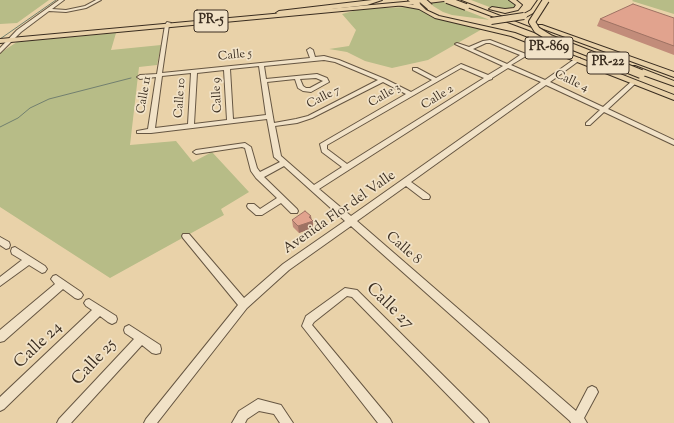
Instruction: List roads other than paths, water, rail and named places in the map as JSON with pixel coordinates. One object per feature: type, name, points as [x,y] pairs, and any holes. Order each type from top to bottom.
[{"type":"highway","points":[[279,13],[367,3],[379,0]]},
{"type":"highway","points":[[422,0],[430,7],[456,17],[491,21],[526,19],[541,0]]},
{"type":"highway","name":"PR-5","points":[[413,1],[422,0]]},
{"type":"highway","name":"PR-5","points":[[413,1],[448,0]]},
{"type":"highway","name":"PR-22","points":[[448,0],[468,4],[542,38],[674,86]]},
{"type":"highway","name":"PR-22","points":[[454,0],[468,4],[674,86]]},
{"type":"highway","points":[[468,4],[496,10],[509,11],[519,7],[518,4],[512,0]]},
{"type":"highway","points":[[546,0],[532,22],[537,30],[550,38],[674,86]]},
{"type":"highway","name":"PR-869","points":[[413,1],[429,14],[449,21],[482,26],[513,34],[674,98]]},
{"type":"highway","points":[[522,2],[518,14],[526,19]]},
{"type":"highway","points":[[468,4],[526,19],[674,76]]},
{"type":"highway","points":[[400,5],[421,8]]},
{"type":"highway","points":[[542,38],[674,98]]},
{"type":"main road","name":"PR-5","points":[[6,40],[169,22],[400,5],[413,1]]},
{"type":"main road","name":"PR-5","points":[[6,40],[169,22],[413,1]]},
{"type":"main road","points":[[296,13],[327,8]]},
{"type":"street","points":[[0,51],[6,40],[62,0]]},
{"type":"street","points":[[66,11],[86,7],[99,0]]},
{"type":"street","points":[[48,10],[78,13]]},
{"type":"street","name":"Calle 11","points":[[169,22],[150,131],[230,121]]},
{"type":"street","name":"Calle 2","points":[[313,189],[509,66],[524,55],[490,42],[485,42],[470,49]]},
{"type":"street","name":"Calle 4","points":[[457,44],[545,82],[674,143]]},
{"type":"street","points":[[310,50],[313,58]]},
{"type":"street","name":"Calle 5","points":[[140,77],[313,58],[337,61],[383,80],[410,94]]},
{"type":"street","name":"Avenida Flor del Valle","points":[[150,423],[244,305],[286,267],[578,59]]},
{"type":"street","name":"Calle 8","points":[[261,64],[270,121],[278,158],[578,422]]},
{"type":"street","name":"Calle 3","points":[[348,168],[324,150],[323,144],[461,66],[490,78]]},
{"type":"street","name":"Calle 9","points":[[227,68],[230,121]]},
{"type":"street","points":[[415,69],[436,80]]},
{"type":"street","name":"Calle 10","points":[[191,126],[194,71]]},
{"type":"street","points":[[263,81],[297,77]]},
{"type":"street","name":"Calle 7","points":[[230,121],[296,122],[310,117],[383,80]]},
{"type":"street","points":[[588,124],[634,82]]},
{"type":"street","points":[[139,132],[150,131]]},
{"type":"street","points":[[196,152],[243,145],[248,148],[258,176],[294,211]]},
{"type":"street","points":[[258,176],[284,163]]},
{"type":"street","points":[[406,182],[426,197]]},
{"type":"street","points":[[251,206],[259,213],[282,199]]},
{"type":"street","points":[[186,236],[244,305]]},
{"type":"street","points":[[15,251],[42,269]]},
{"type":"street","points":[[0,282],[29,260]]},
{"type":"street","points":[[0,337],[59,282],[78,295]]},
{"type":"street","name":"Calle 27","points":[[386,423],[306,326],[310,319],[345,292],[354,293],[483,423]]},
{"type":"street","points":[[89,303],[112,319]]},
{"type":"street","name":"Calle 24","points":[[0,405],[99,310]]},
{"type":"street","points":[[129,330],[156,349]]},
{"type":"street","name":"Calle 25","points":[[63,423],[141,339]]},
{"type":"street","points":[[578,422],[592,392]]},
{"type":"street","points":[[238,423],[243,415],[258,405],[277,409],[288,423]]},
{"type":"waterway","points":[[0,39],[56,0]]},
{"type":"waterway","points":[[0,127],[18,118],[30,108],[49,99],[131,78]]}]
